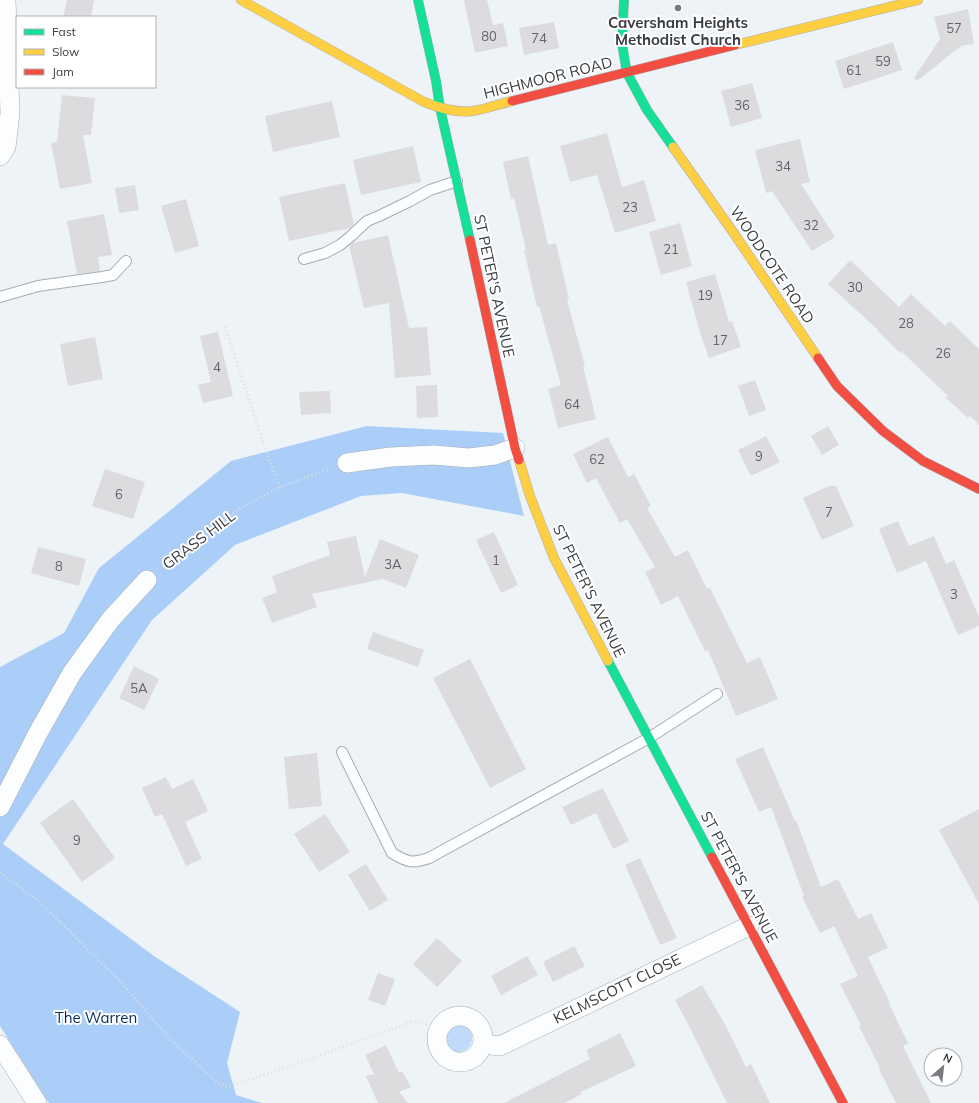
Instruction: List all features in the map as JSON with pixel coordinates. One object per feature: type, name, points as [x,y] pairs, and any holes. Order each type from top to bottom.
[{"type":"street","points":[[0,156],[6,147],[10,113],[6,0]]},
{"type":"street","name":"HIGHMOOR ROAD","points":[[241,0],[424,102],[440,108],[455,111],[472,111],[627,73],[810,25],[918,0]]},
{"type":"street","name":"ST PETER'S AVENUE","points":[[418,0],[436,81],[440,108],[516,448],[530,496],[554,558],[843,1103]]},
{"type":"street","name":"WOODCOTE ROAD","points":[[624,0],[622,44],[627,73],[647,110],[838,386],[883,432],[923,461],[979,489]]},
{"type":"street","points":[[347,463],[392,457],[434,455],[469,458],[495,455],[516,448]]},
{"type":"street","points":[[0,807],[38,733],[72,673],[112,619],[147,580]]},
{"type":"street","name":"KELMSCOTT CLOSE","points":[[483,1044],[500,1046],[749,926]]},
{"type":"street","points":[[464,1016],[472,1018],[482,1029],[484,1036],[481,1051],[468,1061],[453,1061],[441,1052],[437,1036],[439,1029],[443,1023],[450,1018],[464,1016]]},
{"type":"street","points":[[0,1045],[37,1103]]},
{"type":"lane","points":[[304,259],[340,245],[355,233],[367,220],[379,216],[430,190],[457,181]]},
{"type":"lane","points":[[0,297],[38,286],[102,277],[113,274],[126,261]]},
{"type":"lane","points":[[342,752],[392,853],[405,860],[418,862],[436,854],[649,738],[717,694]]},
{"type":"path","points":[[225,327],[266,452],[280,487]]},
{"type":"path","name":"GRASS HILL","points":[[147,580],[188,545],[234,512],[280,487],[347,463]]},
{"type":"path","points":[[0,873],[39,901],[122,983],[169,1038],[218,1083],[229,1087],[414,1021],[439,1029]]},
{"type":"shaded area","points":[[458,1024],[468,1028],[472,1038],[468,1048],[458,1052],[448,1048],[444,1038],[448,1028]]},
{"type":"green space","name":"The Warren","points":[[367,426],[503,433],[524,516],[402,493],[361,496],[235,545],[152,620],[3,844],[154,956],[240,1012],[227,1063],[236,1095],[262,1103],[49,1103],[0,1026],[0,667],[64,633],[99,568],[231,461]]},
{"type":"building","points":[[67,0],[94,0],[91,16],[63,16]]},
{"type":"building","points":[[464,0],[487,0],[493,25],[503,23],[508,46],[475,53]]},
{"type":"building","points":[[968,9],[974,44],[961,46],[917,81],[914,78],[940,39],[934,17]]},
{"type":"building","points":[[554,22],[559,48],[524,55],[519,28]]},
{"type":"building","points":[[893,42],[902,70],[844,89],[835,61]]},
{"type":"building","points":[[752,83],[762,118],[731,127],[721,91]]},
{"type":"building","points":[[62,95],[95,98],[91,135],[83,135],[92,183],[60,189],[51,143],[57,142]]},
{"type":"building","points":[[332,101],[340,137],[273,152],[265,116]]},
{"type":"building","points":[[607,133],[622,187],[644,180],[656,221],[615,233],[597,175],[570,182],[560,146]]},
{"type":"building","points":[[800,139],[810,182],[801,184],[835,237],[812,251],[772,191],[766,193],[755,150]]},
{"type":"building","points":[[413,146],[421,182],[361,195],[353,160]]},
{"type":"building","points":[[528,156],[548,245],[556,243],[569,299],[567,300],[585,366],[583,366],[596,419],[558,428],[548,389],[561,385],[539,306],[537,307],[514,198],[511,199],[503,162]]},
{"type":"building","points":[[345,183],[354,224],[350,228],[289,241],[279,197]]},
{"type":"building","points":[[135,185],[139,210],[119,213],[115,188]]},
{"type":"building","points":[[186,199],[199,246],[175,253],[161,206]]},
{"type":"building","points":[[104,214],[112,255],[98,257],[100,271],[77,274],[67,221]]},
{"type":"building","points":[[680,223],[692,266],[661,275],[649,232]]},
{"type":"building","points":[[388,235],[409,328],[427,327],[431,375],[395,378],[389,303],[364,308],[349,246],[353,243]]},
{"type":"building","points":[[850,260],[899,307],[911,294],[945,326],[950,321],[979,349],[979,425],[970,416],[968,418],[946,398],[948,396],[901,351],[900,353],[877,329],[828,284]]},
{"type":"building","points":[[715,274],[729,322],[732,321],[741,347],[709,358],[700,333],[686,282]]},
{"type":"building","points":[[218,332],[233,396],[203,403],[198,385],[211,382],[200,336]]},
{"type":"building","points":[[95,337],[103,379],[68,386],[60,344]]},
{"type":"building","points":[[755,380],[766,410],[749,416],[738,386]]},
{"type":"building","points":[[437,385],[438,417],[417,418],[416,386]]},
{"type":"building","points":[[330,391],[331,413],[301,415],[299,392]]},
{"type":"building","points":[[828,426],[839,445],[822,455],[811,436]]},
{"type":"building","points":[[766,436],[780,462],[751,476],[738,450]]},
{"type":"building","points":[[608,437],[628,477],[634,474],[651,506],[647,508],[675,557],[688,550],[707,589],[710,588],[747,663],[760,657],[778,699],[736,716],[708,650],[705,651],[678,596],[661,605],[645,572],[655,567],[627,519],[620,523],[596,478],[587,483],[573,454]]},
{"type":"building","points":[[105,469],[145,482],[133,519],[92,506]]},
{"type":"building","points":[[829,486],[836,486],[854,526],[822,540],[803,498]]},
{"type":"building","points":[[898,521],[909,546],[934,536],[946,564],[954,560],[979,617],[979,626],[958,635],[926,561],[897,573],[879,529]]},
{"type":"building","points":[[494,532],[518,585],[501,593],[476,540]]},
{"type":"building","points":[[356,536],[365,577],[380,539],[419,555],[406,588],[383,579],[312,594],[317,607],[272,623],[262,598],[277,592],[272,576],[330,555],[327,542]]},
{"type":"building","points":[[38,547],[86,559],[79,586],[31,573]]},
{"type":"building","points":[[373,632],[424,650],[418,667],[367,649]]},
{"type":"building","points":[[470,659],[526,769],[490,788],[433,678]]},
{"type":"building","points":[[134,666],[159,679],[144,710],[119,698]]},
{"type":"building","points":[[763,747],[795,821],[796,820],[821,887],[838,879],[858,919],[871,913],[888,948],[868,957],[908,1043],[903,1046],[931,1103],[896,1103],[859,1026],[861,1025],[840,984],[858,976],[834,926],[820,933],[802,897],[804,896],[771,807],[759,812],[735,759]]},
{"type":"building","points":[[317,753],[322,806],[289,809],[284,757]]},
{"type":"building","points":[[166,777],[172,789],[193,779],[208,811],[185,822],[202,859],[186,866],[162,814],[155,817],[142,788]]},
{"type":"building","points":[[603,788],[629,841],[613,849],[596,813],[571,825],[562,807]]},
{"type":"building","points":[[73,799],[115,858],[82,882],[40,823]]},
{"type":"building","points":[[979,809],[979,904],[939,830]]},
{"type":"building","points":[[325,814],[350,852],[319,872],[294,834]]},
{"type":"building","points":[[640,858],[677,938],[660,945],[625,865]]},
{"type":"building","points":[[366,864],[388,900],[370,911],[348,875]]},
{"type":"building","points":[[437,938],[462,961],[437,987],[413,964]]},
{"type":"building","points":[[574,946],[585,966],[553,982],[543,962]]},
{"type":"building","points":[[527,956],[538,975],[501,995],[491,976]]},
{"type":"building","points":[[378,973],[395,979],[385,1006],[368,1000]]},
{"type":"building","points":[[702,985],[726,1026],[746,1067],[751,1064],[770,1103],[727,1103],[675,1000]]},
{"type":"building","points":[[620,1033],[636,1066],[581,1092],[582,1094],[565,1103],[504,1103],[590,1059],[586,1050]]},
{"type":"building","points":[[386,1045],[399,1073],[402,1071],[411,1087],[399,1092],[408,1103],[378,1103],[366,1076],[374,1074],[365,1055]]},
{"type":"traffic: fast","points":[[418,0],[436,81],[440,108],[470,240]]},
{"type":"traffic: fast","points":[[624,0],[622,44],[627,73],[647,110],[673,147]]},
{"type":"traffic: fast","points":[[608,661],[712,857]]},
{"type":"traffic: slow","points":[[241,0],[424,102],[448,110],[473,111],[512,101]]},
{"type":"traffic: slow","points":[[735,45],[918,0]]},
{"type":"traffic: slow","points":[[673,147],[733,232],[818,358]]},
{"type":"traffic: slow","points":[[519,460],[530,496],[554,558],[608,661]]},
{"type":"traffic: jam","points":[[512,101],[735,45]]},
{"type":"traffic: jam","points":[[470,240],[515,448],[519,460]]},
{"type":"traffic: jam","points":[[818,358],[837,386],[883,431],[923,461],[979,489]]},
{"type":"traffic: jam","points":[[712,857],[843,1103]]},
{"type":"place","name":"Caversham Heights Methodist Church","points":[[678,8]]}]
